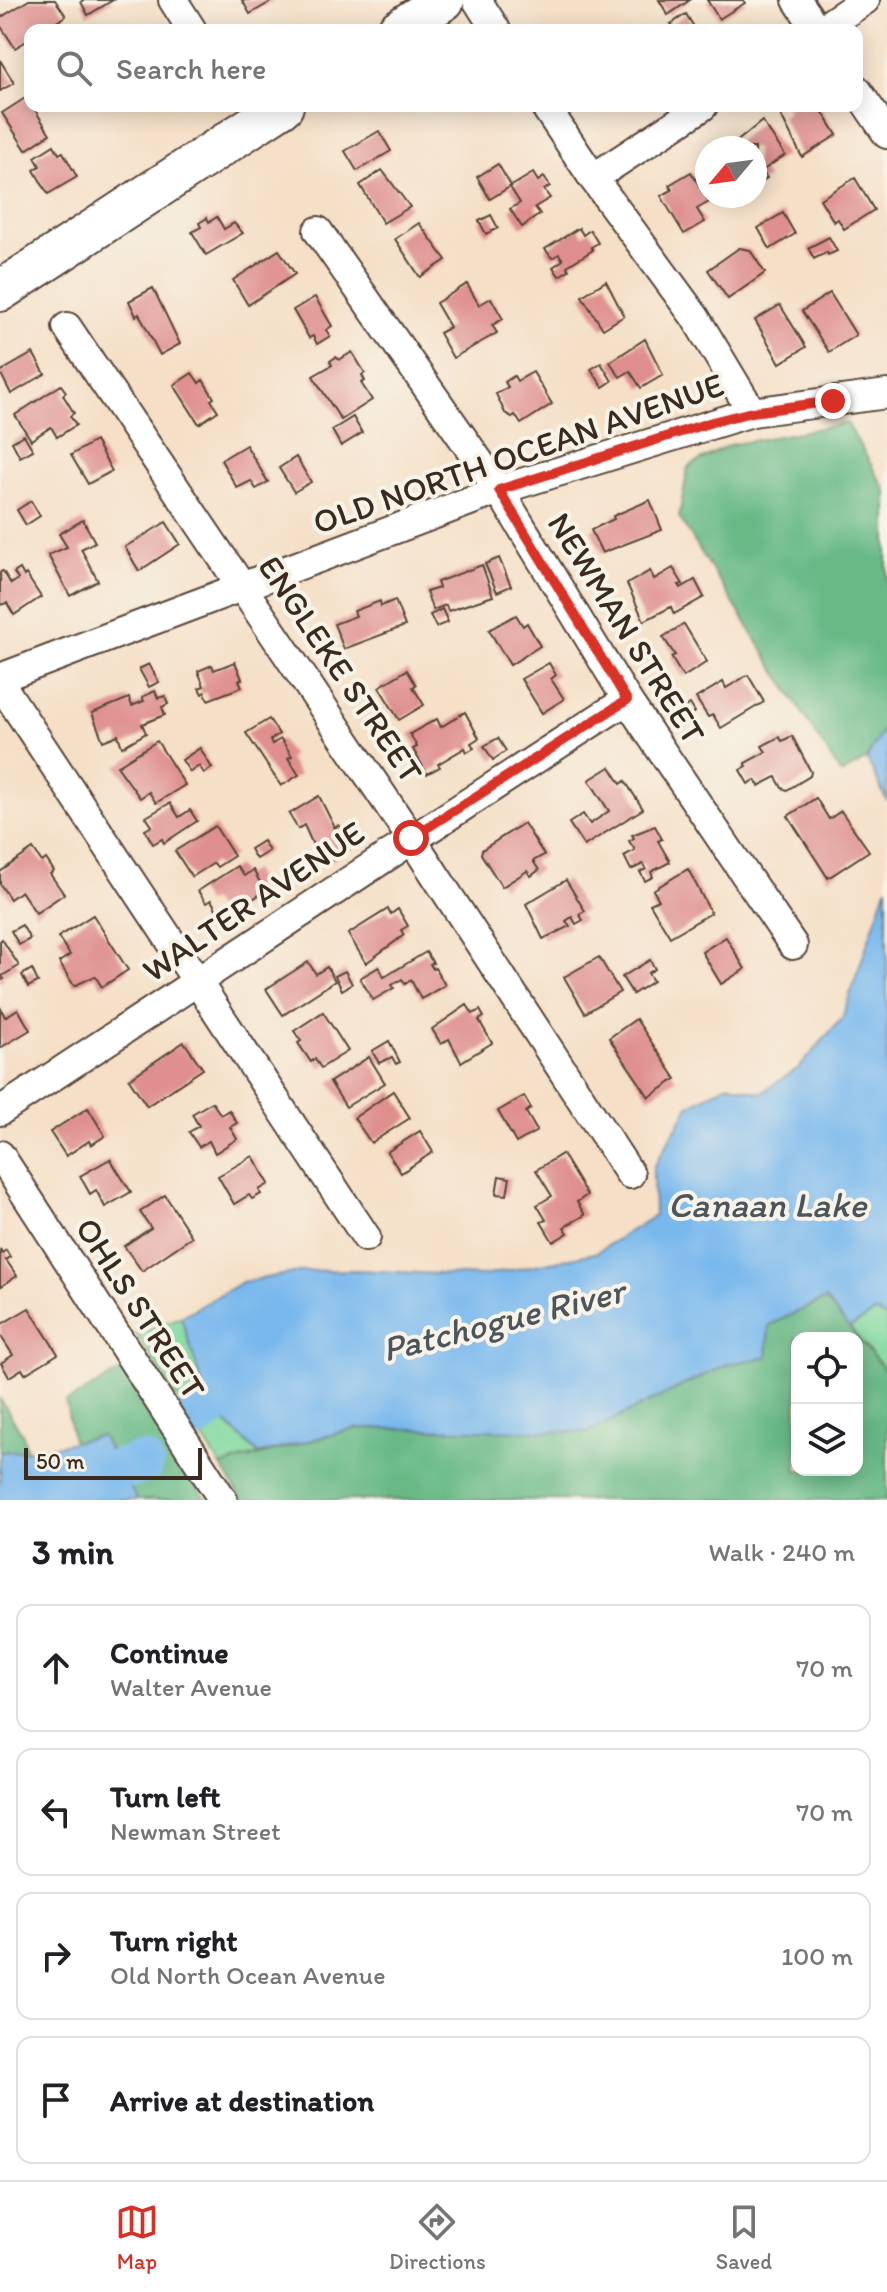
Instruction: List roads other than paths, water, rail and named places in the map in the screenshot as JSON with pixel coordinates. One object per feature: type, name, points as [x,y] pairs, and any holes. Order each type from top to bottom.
[{"type":"main road","points":[[407,24],[444,0]]},
{"type":"main road","points":[[0,291],[274,112]]},
{"type":"street","points":[[173,0],[188,24]]},
{"type":"street","points":[[477,0],[492,24]]},
{"type":"street","points":[[797,0],[814,24]]},
{"type":"street","points":[[827,24],[865,0]]},
{"type":"street","points":[[863,99],[887,134]]},
{"type":"street","points":[[549,112],[593,178],[695,317],[752,412]]},
{"type":"street","points":[[593,178],[694,112]]},
{"type":"street","name":"NEWMAN STREET","points":[[318,231],[499,490],[627,700],[793,945]]},
{"type":"street","name":"ENGLEKE STREET","points":[[67,327],[411,838],[630,1174]]},
{"type":"street","name":"OLD NORTH OCEAN AVENUE","points":[[0,680],[499,490],[752,412],[887,394]]},
{"type":"street","points":[[0,680],[366,1237]]},
{"type":"street","name":"WALTER AVENUE","points":[[0,1111],[199,982],[411,838],[627,700]]},
{"type":"street","name":"OHLS STREET","points":[[0,1155],[223,1500]]},
{"type":"water","points":[[887,721],[887,801],[867,759]]},
{"type":"water","name":"Canaan Lake","points":[[887,886],[887,1319],[876,1312],[849,1328],[825,1299],[769,1325],[767,1357],[727,1364],[588,1432],[356,1428],[259,1454],[210,1408],[181,1317],[242,1282],[306,1271],[357,1270],[482,1276],[595,1253],[654,1216],[653,1168],[689,1106],[728,1084],[761,1093],[800,1067],[842,1018]]},
{"type":"water","points":[[101,1436],[137,1500],[0,1500],[0,1452],[37,1450]]},
{"type":"waterway","name":"Patchogue River","points":[[192,1420],[260,1379]]},
{"type":"waterway","name":"Patchogue River","points":[[14,1500],[143,1463]]}]
